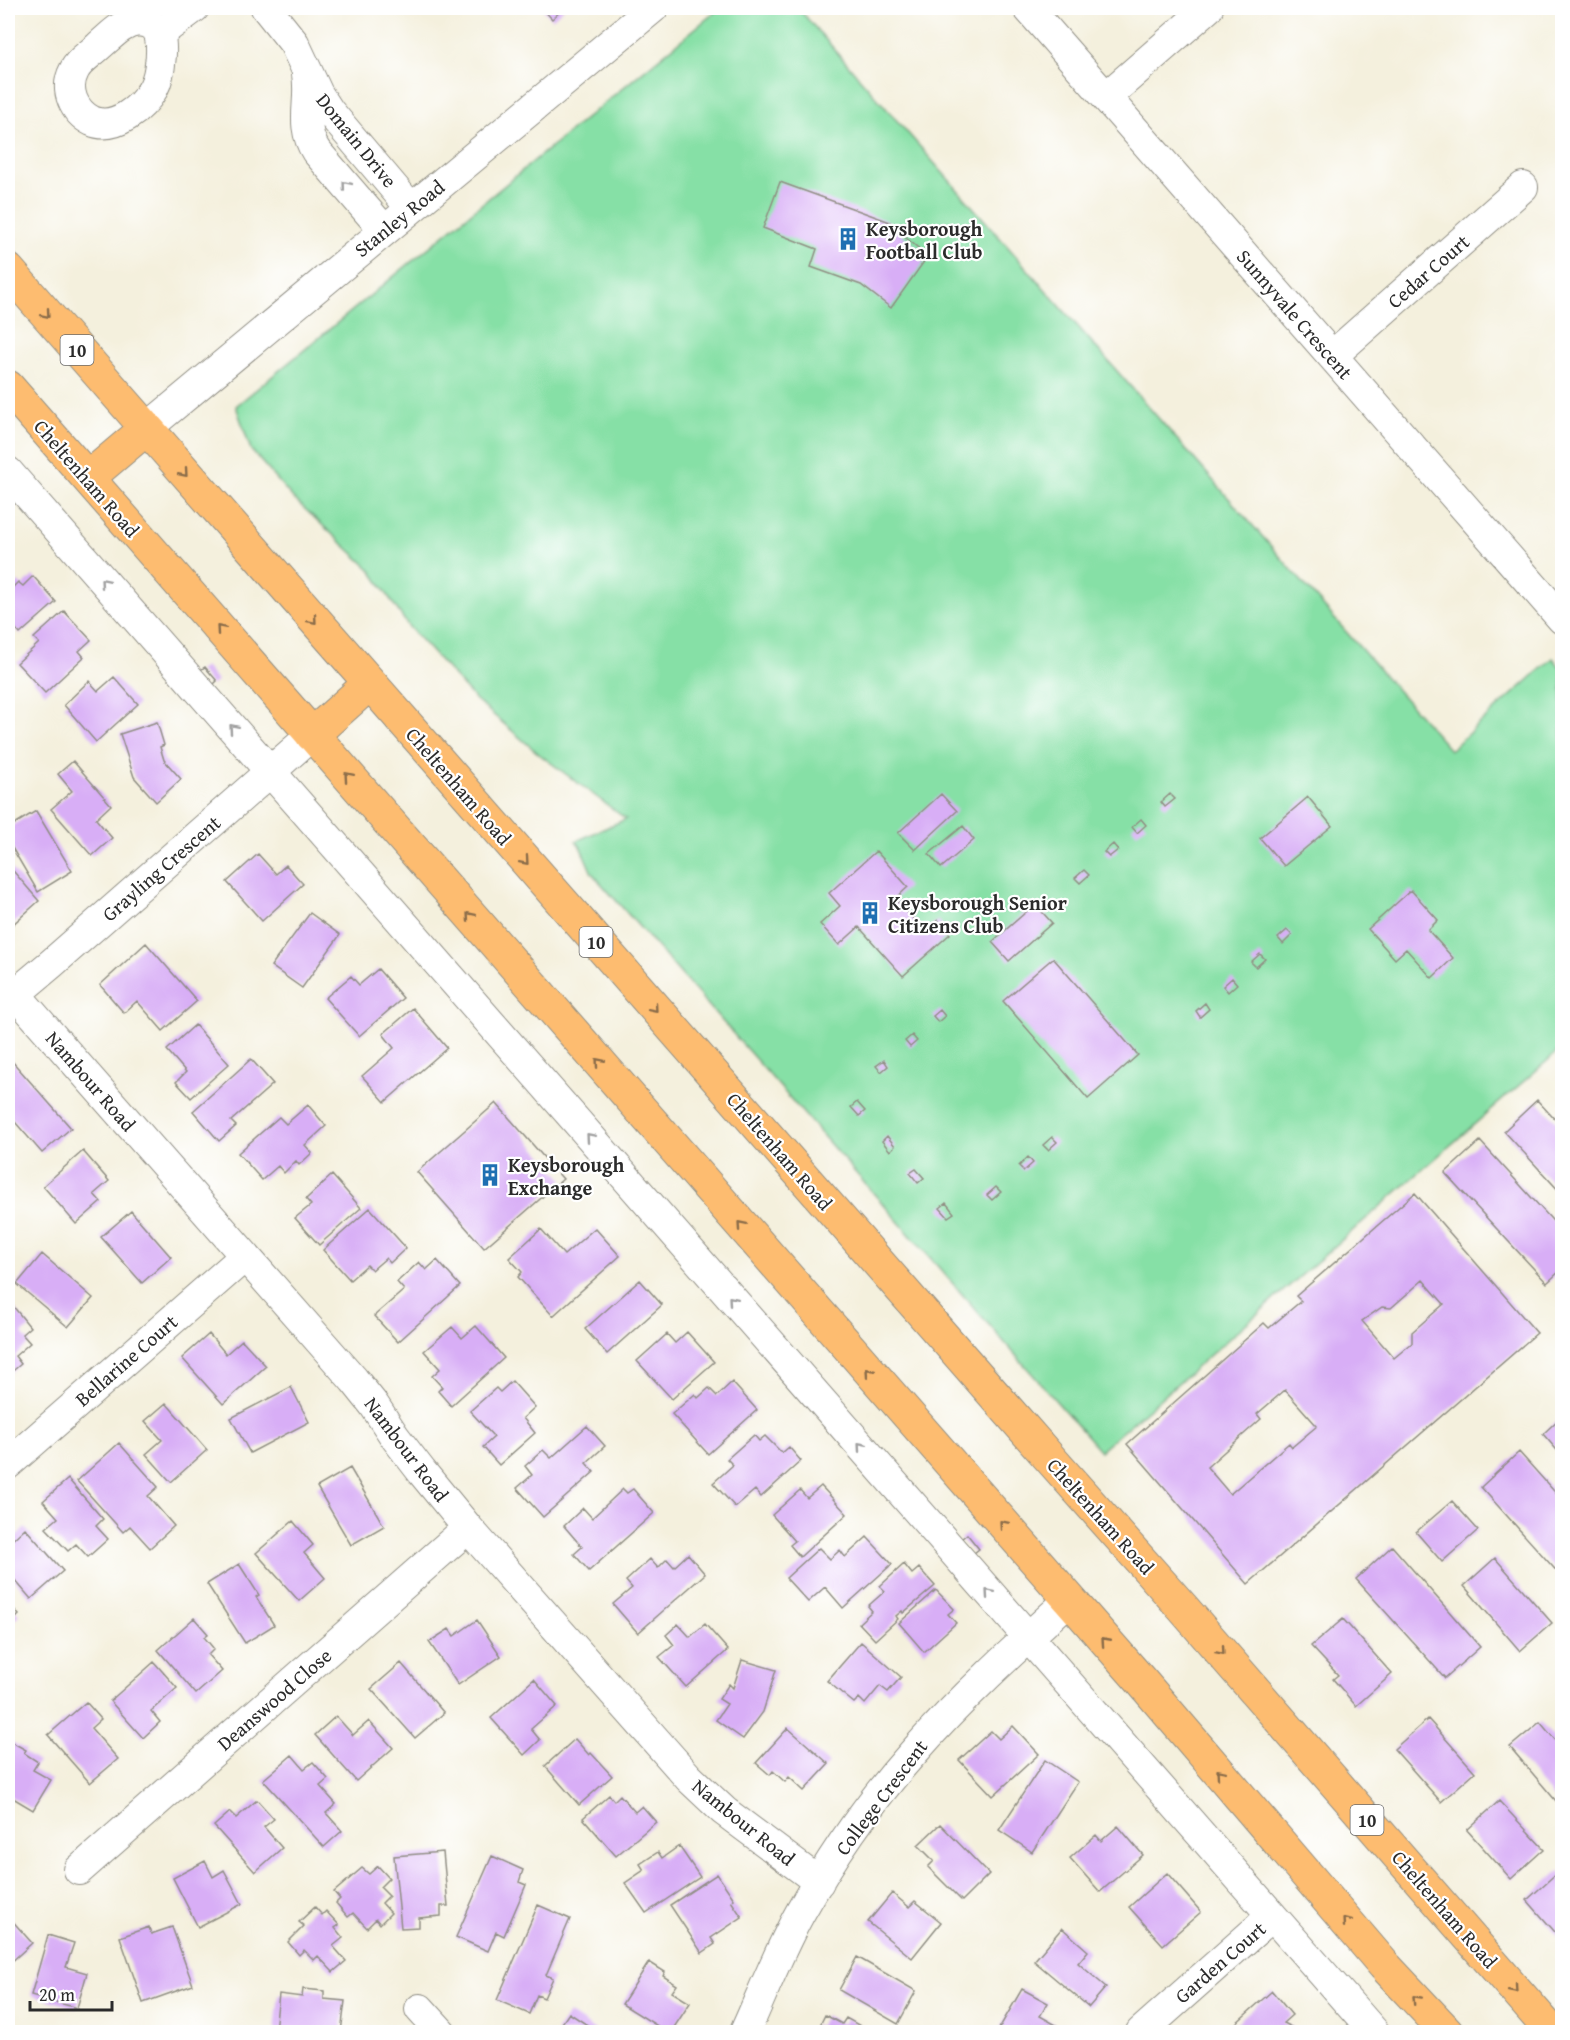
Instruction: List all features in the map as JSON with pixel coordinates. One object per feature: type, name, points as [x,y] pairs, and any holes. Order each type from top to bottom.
[{"type":"main road","name":"Cheltenham Road","points":[[8,270],[369,684],[1182,1607],[1552,2032]]},
{"type":"main road","name":"Cheltenham Road","points":[[8,387],[1142,1682],[1384,1965],[1447,2032]]},
{"type":"main road","points":[[88,478],[146,429]]},
{"type":"main road","points":[[312,735],[369,684]]},
{"type":"street","points":[[159,34],[194,8]]},
{"type":"street","name":"Domain Drive","points":[[266,8],[294,43],[322,102],[411,208]]},
{"type":"street","name":"Stanley Road","points":[[146,429],[654,8]]},
{"type":"street","name":"Sunnyvale Crescent","points":[[1028,8],[1332,356],[1561,613]]},
{"type":"street","points":[[1106,97],[1208,8]]},
{"type":"street","name":"Domain Drive","points":[[306,71],[308,88],[306,119],[310,140],[316,151],[384,230]]},
{"type":"street","name":"Cedar Court","points":[[1332,356],[1523,187]]},
{"type":"street","points":[[8,472],[1374,2032]]},
{"type":"street","name":"Grayling Crescent","points":[[12,997],[312,735]]},
{"type":"street","name":"Nambour Road","points":[[12,997],[374,1405],[395,1437],[468,1528],[689,1778],[724,1811],[819,1882]]},
{"type":"street","name":"Bellarine Court","points":[[8,1464],[244,1257]]},
{"type":"street","name":"Deanswood Close","points":[[79,1870],[468,1528]]},
{"type":"street","name":"College Crescent","points":[[746,2032],[783,1945],[848,1836],[911,1754],[949,1713],[1069,1600]]},
{"type":"street","name":"Garden Court","points":[[1141,2032],[1272,1916]]},
{"type":"street","points":[[420,2009],[441,2032]]},
{"type":"green space","points":[[720,8],[798,8],[1450,750],[1553,658],[1562,669],[1562,1048],[1100,1451],[592,873],[576,841],[626,819],[539,754],[475,699],[409,627],[370,569],[294,499],[251,450],[236,406]]},
{"type":"building","points":[[542,8],[564,8],[552,19]]},
{"type":"building","name":"Keysborough Football Club","points":[[780,182],[890,222],[889,224],[928,256],[891,308],[861,285],[811,267],[817,249],[763,228]]},
{"type":"building","points":[[33,576],[56,602],[20,634],[16,629],[8,637],[8,592],[18,582],[23,586]]},
{"type":"building","points":[[64,611],[91,640],[79,651],[84,657],[45,693],[17,663],[39,643],[34,638]]},
{"type":"building","points":[[205,667],[217,681],[212,686],[199,671]]},
{"type":"building","points":[[114,677],[138,704],[96,742],[64,705],[89,681],[98,691]]},
{"type":"building","points":[[157,722],[164,745],[160,747],[164,760],[181,779],[156,802],[134,777],[120,734]]},
{"type":"building","points":[[73,761],[111,805],[96,819],[112,838],[92,856],[51,809],[72,791],[58,774]]},
{"type":"building","points":[[941,794],[957,811],[915,850],[898,833]]},
{"type":"building","points":[[1170,794],[1175,799],[1165,807],[1161,802]]},
{"type":"building","points":[[1308,797],[1332,826],[1284,866],[1260,838]]},
{"type":"building","points":[[36,811],[72,871],[38,892],[8,841],[8,828]]},
{"type":"building","points":[[1141,819],[1146,825],[1137,833],[1132,827]]},
{"type":"building","points":[[963,826],[974,840],[941,868],[929,854]]},
{"type":"building","points":[[1113,844],[1118,850],[1109,857],[1104,852]]},
{"type":"building","name":"Keysborough Senior Citizens Club","points":[[876,851],[908,887],[895,899],[925,931],[938,920],[950,934],[903,976],[859,927],[839,945],[820,924],[840,906],[829,893]]},
{"type":"building","points":[[258,854],[276,874],[286,865],[303,884],[262,921],[227,882]]},
{"type":"building","points":[[8,865],[39,901],[12,925],[8,919]]},
{"type":"building","points":[[1084,870],[1089,875],[1080,883],[1075,878]]},
{"type":"building","points":[[1411,890],[1438,920],[1428,930],[1453,958],[1432,978],[1406,949],[1395,959],[1368,929]]},
{"type":"building","points":[[1035,904],[1052,923],[1009,961],[992,942]]},
{"type":"building","points":[[310,913],[340,935],[302,988],[271,966]]},
{"type":"building","points":[[1287,930],[1292,935],[1283,944],[1278,938]]},
{"type":"building","points":[[146,943],[197,1001],[163,1031],[137,1001],[124,1013],[100,985]]},
{"type":"building","points":[[1260,954],[1265,959],[1256,967],[1251,962]]},
{"type":"building","points":[[1053,958],[1138,1055],[1088,1099],[1003,1001]]},
{"type":"building","points":[[378,969],[403,998],[359,1036],[325,998],[351,976],[359,985]]},
{"type":"building","points":[[1232,978],[1237,984],[1228,992],[1223,986]]},
{"type":"building","points":[[1205,1003],[1209,1009],[1200,1017],[1196,1011]]},
{"type":"building","points":[[413,1008],[447,1048],[385,1102],[362,1076],[394,1048],[383,1034]]},
{"type":"building","points":[[940,1010],[945,1016],[938,1022],[933,1016]]},
{"type":"building","points":[[195,1025],[229,1064],[191,1098],[176,1082],[186,1072],[167,1050]]},
{"type":"building","points":[[912,1035],[917,1041],[910,1047],[905,1041]]},
{"type":"building","points":[[251,1059],[273,1084],[231,1121],[236,1126],[219,1141],[193,1111]]},
{"type":"building","points":[[11,1060],[71,1128],[42,1153],[8,1114],[8,1063]]},
{"type":"building","points":[[884,1060],[888,1066],[881,1072],[876,1066]]},
{"type":"building","points":[[1537,1100],[1562,1127],[1562,1194],[1504,1131]]},
{"type":"building","points":[[857,1102],[865,1111],[859,1116],[851,1107]]},
{"type":"building","name":"Keysborough Exchange","points":[[496,1103],[563,1179],[484,1248],[417,1172]]},
{"type":"building","points":[[308,1105],[326,1126],[305,1145],[312,1153],[299,1165],[296,1161],[284,1173],[278,1166],[262,1180],[238,1153],[279,1117],[286,1124]]},
{"type":"building","points":[[887,1136],[895,1146],[890,1151],[882,1141]]},
{"type":"building","points":[[1052,1137],[1057,1142],[1048,1150],[1043,1145]]},
{"type":"building","points":[[1480,1141],[1562,1231],[1562,1269],[1547,1283],[1445,1173]]},
{"type":"building","points":[[83,1151],[109,1181],[94,1194],[101,1202],[76,1224],[43,1186]]},
{"type":"building","points":[[1028,1157],[1033,1163],[1024,1171],[1019,1166]]},
{"type":"building","points":[[916,1169],[924,1178],[918,1183],[910,1173]]},
{"type":"building","points":[[332,1175],[361,1208],[319,1245],[295,1218],[311,1205],[306,1199]]},
{"type":"building","points":[[996,1187],[1001,1192],[992,1200],[987,1195]]},
{"type":"building","points":[[1415,1193],[1537,1333],[1248,1584],[1127,1444],[1264,1323],[1269,1328],[1301,1301],[1296,1296]],"holes":[[[1423,1280],[1444,1304],[1412,1332],[1412,1343],[1394,1358],[1362,1321],[1382,1307],[1391,1308]],[[1285,1390],[1317,1426],[1292,1447],[1289,1443],[1230,1494],[1207,1467],[1261,1419],[1257,1414]]]},
{"type":"building","points":[[946,1203],[954,1213],[948,1217],[940,1208]]},
{"type":"building","points":[[370,1208],[406,1248],[390,1263],[386,1258],[372,1270],[367,1265],[350,1280],[323,1250]]},
{"type":"building","points":[[131,1211],[171,1257],[142,1283],[101,1237]]},
{"type":"building","points":[[595,1228],[620,1256],[553,1316],[518,1277],[522,1272],[509,1258],[541,1229],[564,1255]]},
{"type":"building","points":[[42,1254],[93,1298],[68,1327],[17,1284]]},
{"type":"building","points":[[437,1260],[460,1286],[398,1342],[374,1316],[404,1290],[397,1282],[419,1262],[426,1270]]},
{"type":"building","points":[[640,1280],[662,1305],[607,1354],[585,1329]]},
{"type":"building","points":[[8,1300],[30,1327],[22,1334],[30,1343],[15,1356],[21,1364],[8,1375]]},
{"type":"building","points":[[476,1326],[504,1358],[451,1406],[438,1391],[442,1387],[432,1376],[440,1369],[424,1351],[452,1327],[462,1338]]},
{"type":"building","points":[[687,1332],[714,1362],[672,1399],[637,1361],[667,1334],[675,1343]]},
{"type":"building","points":[[209,1334],[226,1354],[242,1340],[266,1366],[223,1404],[182,1358]]},
{"type":"building","points":[[512,1381],[535,1407],[523,1418],[535,1433],[499,1465],[483,1447],[494,1437],[470,1411],[496,1388],[500,1392]]},
{"type":"building","points":[[732,1382],[757,1410],[708,1454],[672,1414],[695,1394],[698,1398],[709,1388],[717,1396]]},
{"type":"building","points":[[291,1387],[309,1422],[250,1453],[231,1418]]},
{"type":"building","points":[[166,1403],[207,1450],[171,1482],[146,1454],[162,1440],[145,1421]]},
{"type":"building","points":[[1562,1416],[1562,1456],[1543,1434]]},
{"type":"building","points":[[587,1426],[605,1446],[586,1463],[594,1472],[543,1517],[517,1488],[532,1475],[525,1466],[543,1450],[551,1458]]},
{"type":"building","points":[[754,1435],[759,1441],[765,1436],[782,1453],[789,1447],[801,1461],[761,1497],[755,1490],[735,1507],[713,1483],[733,1465],[727,1459]]},
{"type":"building","points":[[119,1443],[158,1487],[148,1496],[174,1526],[150,1548],[130,1526],[123,1532],[77,1481]]},
{"type":"building","points":[[1519,1452],[1562,1500],[1562,1577],[1481,1487]]},
{"type":"building","points":[[350,1468],[384,1526],[351,1545],[317,1487]]},
{"type":"building","points":[[68,1479],[103,1519],[96,1526],[108,1539],[88,1557],[76,1544],[68,1551],[46,1528],[58,1518],[43,1501]]},
{"type":"building","points":[[821,1486],[847,1514],[800,1557],[790,1545],[795,1541],[772,1515],[800,1490],[807,1498]]},
{"type":"building","points":[[623,1489],[627,1493],[633,1489],[654,1513],[589,1571],[574,1554],[582,1547],[564,1526],[583,1508],[592,1518]]},
{"type":"building","points":[[1452,1501],[1478,1530],[1442,1562],[1416,1532]]},
{"type":"building","points":[[293,1521],[313,1545],[304,1553],[325,1578],[299,1601],[256,1553]]},
{"type":"building","points":[[25,1528],[63,1571],[31,1599],[8,1572],[8,1544]]},
{"type":"building","points":[[967,1534],[979,1549],[974,1553],[961,1539]]},
{"type":"building","points":[[867,1537],[892,1564],[843,1608],[825,1587],[808,1602],[786,1578],[819,1548],[830,1559],[840,1550],[845,1557]]},
{"type":"building","points":[[1392,1546],[1480,1647],[1445,1678],[1356,1579]]},
{"type":"building","points":[[688,1554],[705,1574],[638,1633],[613,1604],[632,1588],[626,1581],[650,1559],[658,1568],[667,1559],[674,1567]]},
{"type":"building","points":[[1495,1558],[1552,1623],[1520,1651],[1464,1586]]},
{"type":"building","points":[[239,1564],[259,1595],[256,1597],[274,1625],[245,1643],[207,1584]]},
{"type":"building","points":[[904,1564],[912,1574],[919,1568],[935,1586],[903,1613],[902,1611],[896,1616],[898,1619],[875,1640],[859,1623],[872,1611],[868,1606],[885,1591],[880,1586]]},
{"type":"building","points":[[936,1590],[954,1609],[948,1614],[956,1623],[924,1652],[899,1623]]},
{"type":"building","points":[[8,1602],[19,1615],[8,1626]]},
{"type":"building","points":[[194,1618],[208,1634],[204,1637],[214,1649],[208,1655],[222,1671],[196,1694],[158,1650]]},
{"type":"building","points":[[1343,1619],[1392,1674],[1356,1706],[1333,1679],[1338,1675],[1311,1646]]},
{"type":"building","points":[[477,1620],[501,1656],[458,1685],[429,1642],[449,1629],[454,1636]]},
{"type":"building","points":[[678,1624],[690,1637],[705,1624],[728,1650],[686,1687],[659,1657],[674,1645],[666,1635]]},
{"type":"building","points":[[861,1642],[901,1677],[888,1692],[880,1686],[865,1704],[859,1698],[854,1703],[827,1681]]},
{"type":"building","points":[[742,1660],[776,1670],[763,1712],[743,1739],[716,1720],[727,1704],[719,1699],[729,1684],[733,1688]]},
{"type":"building","points":[[154,1662],[177,1688],[151,1711],[160,1722],[143,1738],[110,1701]]},
{"type":"building","points":[[401,1663],[444,1713],[415,1738],[371,1689]]},
{"type":"building","points":[[534,1679],[557,1706],[531,1729],[540,1740],[524,1755],[491,1718]]},
{"type":"building","points":[[86,1702],[101,1719],[91,1728],[118,1759],[90,1783],[48,1735]]},
{"type":"building","points":[[336,1716],[353,1735],[369,1721],[393,1748],[356,1781],[315,1735]]},
{"type":"building","points":[[1428,1719],[1475,1772],[1441,1802],[1394,1749]]},
{"type":"building","points":[[1540,1722],[1562,1748],[1562,1808],[1510,1747]]},
{"type":"building","points":[[1013,1726],[1039,1754],[993,1796],[959,1760],[991,1731],[999,1739]]},
{"type":"building","points":[[788,1728],[829,1764],[804,1791],[789,1777],[785,1782],[773,1771],[770,1775],[756,1763]]},
{"type":"building","points":[[575,1739],[612,1776],[579,1805],[545,1766]]},
{"type":"building","points":[[8,1740],[26,1750],[24,1753],[38,1762],[33,1770],[51,1780],[33,1810],[8,1795]]},
{"type":"building","points":[[292,1755],[304,1769],[313,1762],[328,1779],[320,1786],[336,1804],[326,1813],[342,1831],[324,1847],[263,1780]]},
{"type":"building","points":[[1045,1760],[1078,1782],[1032,1852],[999,1830]]},
{"type":"building","points":[[609,1795],[614,1801],[620,1795],[635,1812],[642,1806],[656,1822],[616,1856],[583,1818]]},
{"type":"building","points":[[257,1800],[274,1819],[264,1827],[282,1848],[255,1872],[214,1826],[230,1812],[236,1818]]},
{"type":"building","points":[[1499,1801],[1544,1849],[1511,1879],[1467,1830]]},
{"type":"building","points":[[940,1824],[989,1874],[962,1901],[928,1867],[934,1861],[918,1845]]},
{"type":"building","points":[[1118,1826],[1143,1855],[1100,1892],[1070,1858],[1096,1835],[1101,1841]]},
{"type":"building","points":[[679,1846],[700,1877],[646,1913],[625,1883],[644,1870],[640,1864],[658,1852],[662,1858]]},
{"type":"building","points":[[443,1852],[448,1906],[441,1906],[441,1916],[419,1918],[419,1927],[401,1928],[394,1856]]},
{"type":"building","points":[[492,1856],[523,1870],[519,1882],[526,1885],[504,1936],[496,1932],[488,1951],[456,1937]]},
{"type":"building","points":[[205,1861],[213,1877],[224,1870],[242,1904],[198,1927],[173,1878]]},
{"type":"building","points":[[378,1866],[389,1878],[380,1887],[389,1896],[382,1903],[391,1913],[380,1924],[376,1919],[367,1928],[353,1913],[348,1917],[336,1903],[340,1899],[334,1892],[362,1868],[369,1874]]},
{"type":"building","points":[[1559,1871],[1562,1874],[1562,1940],[1527,1900]]},
{"type":"building","points":[[1167,1873],[1201,1912],[1163,1945],[1129,1907]]},
{"type":"building","points":[[717,1874],[734,1899],[731,1901],[742,1917],[711,1938],[715,1944],[702,1953],[670,1905]]},
{"type":"building","points":[[892,1893],[909,1907],[915,1901],[941,1922],[912,1958],[868,1922]]},
{"type":"building","points":[[538,1905],[570,1919],[546,1975],[553,1978],[544,1998],[537,1995],[529,2014],[497,2000]]},
{"type":"building","points":[[315,1907],[322,1915],[326,1911],[339,1925],[335,1928],[343,1938],[333,1946],[346,1961],[333,1972],[318,1956],[314,1960],[304,1950],[299,1955],[288,1942],[304,1926],[299,1922]]},
{"type":"building","points":[[8,1918],[32,1943],[8,1965]]},
{"type":"building","points":[[149,1927],[151,1934],[172,1927],[193,1985],[143,2003],[120,1937]]},
{"type":"building","points":[[1062,1928],[1088,1951],[1078,1963],[1106,1987],[1089,2007],[1034,1961]]},
{"type":"building","points":[[48,1935],[74,1943],[66,1967],[87,1973],[77,2008],[31,1995]]},
{"type":"building","points":[[857,1957],[916,1991],[898,2024],[839,1990]]},
{"type":"building","points":[[649,1962],[665,1972],[663,1976],[677,1985],[672,1992],[690,2003],[671,2032],[667,2032],[622,2004]]},
{"type":"building","points":[[303,1989],[324,1991],[324,1999],[345,2001],[341,2032],[275,2030],[279,1994],[302,1997]]},
{"type":"building","points":[[1022,1989],[1048,2003],[1040,2016],[1065,2030],[1063,2032],[997,2032]]},
{"type":"building","points":[[1272,1991],[1292,2015],[1283,2023],[1301,2032],[1243,2032],[1235,2024]]},
{"type":"building","points":[[569,2013],[598,2032],[556,2032]]},
{"type":"building","points":[[825,2015],[842,2024],[846,2018],[871,2032],[811,2032],[816,2025],[819,2027]]},
{"type":"place","name":"Keysborough Football Club","points":[[848,239]]},
{"type":"place","name":"Keysborough Senior Citizens Club","points":[[870,913]]},
{"type":"place","name":"Keysborough Exchange","points":[[490,1175]]}]
